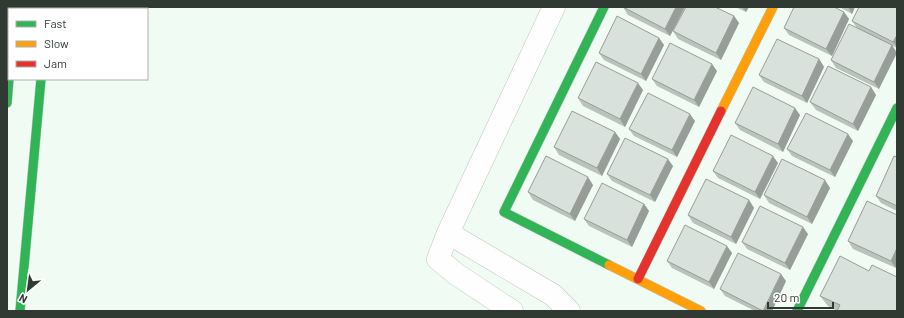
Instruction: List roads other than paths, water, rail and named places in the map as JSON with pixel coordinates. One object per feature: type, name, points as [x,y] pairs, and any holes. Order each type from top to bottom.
[{"type":"street","points":[[512,311],[456,274],[438,259],[448,233],[554,7]]},
{"type":"street","points":[[604,7],[504,212],[701,311]]},
{"type":"street","points":[[638,279],[773,7]]},
{"type":"street","points":[[7,103],[9,80]]},
{"type":"street","points":[[20,311],[41,80]]},
{"type":"street","points":[[797,311],[897,108]]},
{"type":"street","points":[[448,233],[553,295],[569,311]]}]
